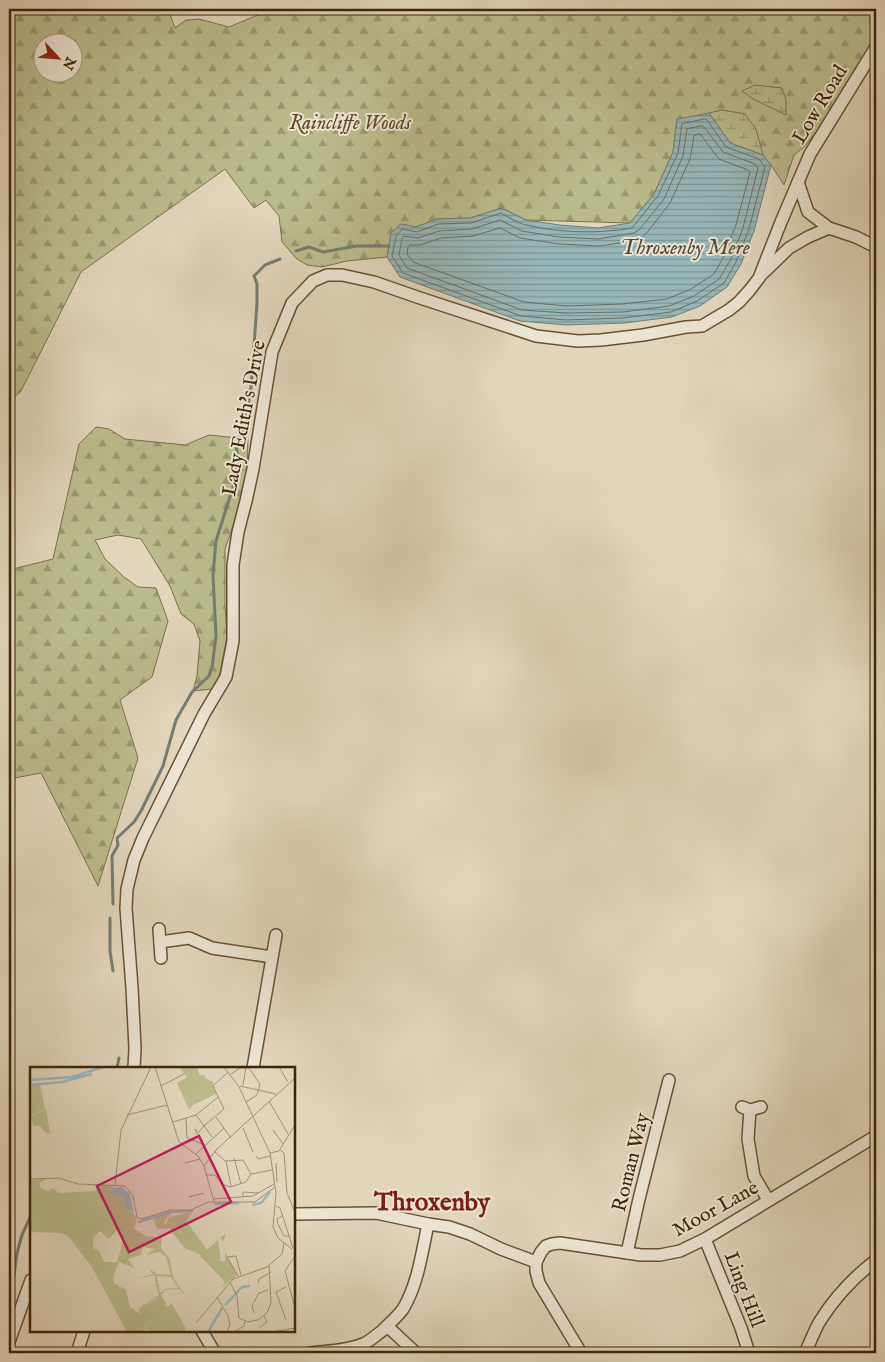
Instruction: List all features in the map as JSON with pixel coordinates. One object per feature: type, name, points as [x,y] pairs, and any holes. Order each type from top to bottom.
[{"type":"street","name":"Low Road","points":[[798,182],[810,154],[876,47]]},
{"type":"street","points":[[798,182],[808,212],[829,228],[856,237],[876,247]]},
{"type":"street","name":"Lady Edith's Drive","points":[[134,1067],[132,988],[126,908],[127,889],[134,860],[143,838],[204,714],[226,677],[233,641],[233,565],[238,532],[253,469],[272,352],[292,303],[313,281],[327,275],[342,275],[374,282],[536,336],[578,341],[601,340],[702,326],[739,302],[759,278],[798,182]]},
{"type":"street","points":[[759,278],[789,248],[829,228]]},
{"type":"street","points":[[159,929],[161,958]]},
{"type":"street","points":[[253,1067],[276,935]]},
{"type":"street","points":[[160,942],[189,938],[212,948],[272,958]]},
{"type":"street","name":"Roman Way","points":[[628,1252],[669,1078]]},
{"type":"street","points":[[751,1108],[748,1139],[754,1176],[768,1200]]},
{"type":"street","name":"Moor Lane","points":[[536,1262],[546,1246],[560,1243],[641,1255],[660,1255],[680,1251],[705,1239],[876,1136]]},
{"type":"street","points":[[295,1214],[376,1214],[449,1227],[536,1262],[539,1283],[580,1353]]},
{"type":"street","points":[[310,1353],[364,1344],[388,1326],[402,1310],[417,1275],[428,1224]]},
{"type":"street","name":"Ling Hill","points":[[705,1239],[749,1353]]},
{"type":"street","points":[[805,1353],[819,1322],[839,1294],[876,1260]]},
{"type":"street","points":[[9,1342],[30,1283]]},
{"type":"street","points":[[388,1326],[416,1353]]},
{"type":"street","points":[[77,1353],[84,1332]]},
{"type":"street","points":[[203,1332],[215,1353]]},
{"type":"green space","name":"Raincliffe Woods","points":[[9,9],[168,9],[175,28],[186,20],[199,19],[229,27],[260,14],[263,9],[876,9],[876,35],[829,116],[805,146],[794,155],[784,185],[763,155],[677,119],[673,152],[654,194],[630,223],[526,220],[502,208],[470,218],[437,219],[416,227],[401,224],[391,233],[387,257],[347,261],[322,267],[307,265],[297,259],[282,242],[279,216],[266,200],[254,208],[225,169],[81,272],[21,391],[9,402]]},
{"type":"green space","points":[[755,85],[782,88],[786,100],[786,115],[753,99],[742,91]]},
{"type":"green space","points":[[722,110],[745,114],[756,129],[763,155],[730,143],[709,113]]},
{"type":"green space","points":[[96,427],[109,429],[125,439],[185,445],[209,435],[248,439],[247,473],[240,506],[225,549],[227,637],[219,678],[212,689],[193,691],[197,676],[200,641],[194,624],[181,614],[170,586],[141,539],[118,535],[95,540],[105,559],[124,577],[138,587],[156,588],[168,621],[152,677],[120,700],[138,758],[98,886],[41,773],[9,779],[9,570],[53,559],[79,444]]},
{"type":"water","name":"Throxenby Mere","points":[[709,113],[730,143],[763,155],[771,165],[754,231],[741,264],[727,287],[700,306],[672,317],[624,323],[566,325],[520,321],[400,277],[387,257],[391,233],[401,224],[416,227],[437,219],[470,218],[502,208],[526,220],[560,225],[598,228],[630,223],[654,194],[673,152],[677,119]]},
{"type":"waterway","points":[[296,251],[309,247],[323,252],[357,246],[389,246]]},
{"type":"waterway","points":[[113,904],[112,856],[118,845],[117,838],[134,822],[141,811],[163,766],[176,720],[192,692],[209,676],[212,667],[216,636],[213,575],[216,541],[233,487],[238,460],[236,444],[245,427],[251,388],[257,303],[257,284],[254,276],[265,265],[280,259]]},
{"type":"waterway","points":[[110,918],[110,951],[113,971]]},
{"type":"waterway","points":[[117,1067],[119,1058]]},
{"type":"waterway","points":[[9,1297],[17,1253],[30,1217]]},
{"type":"district","name":"Throxenby","points":[[432,1201]]}]
